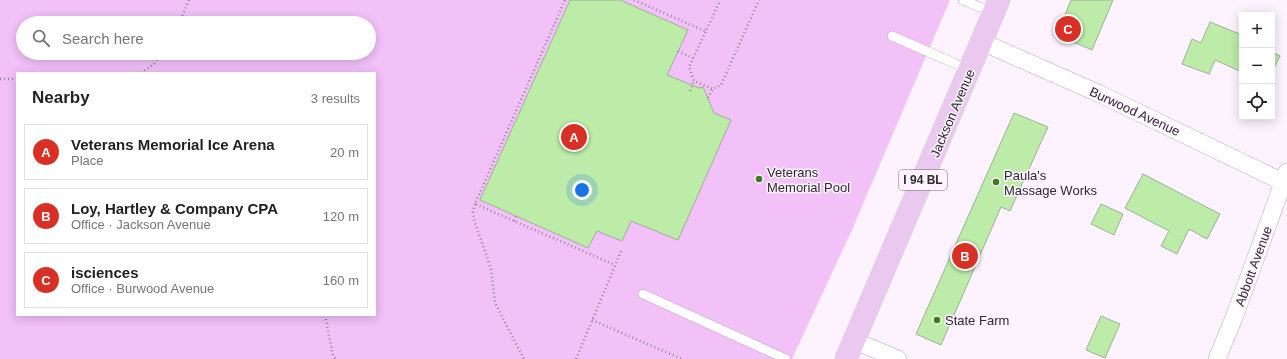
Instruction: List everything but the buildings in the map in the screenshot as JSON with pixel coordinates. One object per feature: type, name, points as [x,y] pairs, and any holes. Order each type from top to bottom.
[{"type":"main road","name":"Jackson Avenue","points":[[851,350],[996,7]]},
{"type":"street","name":"Burwood Avenue","points":[[982,42],[1286,179]]},
{"type":"street","name":"Abbott Avenue","points":[[1217,359],[1286,179]]},
{"type":"street","points":[[851,350],[898,359]]},
{"type":"lane","points":[[963,0],[996,7]]},
{"type":"lane","points":[[892,36],[970,70]]},
{"type":"lane","points":[[643,294],[786,359]]},
{"type":"path","points":[[182,16],[189,0]]},
{"type":"path","points":[[524,359],[495,303],[491,269],[474,220],[473,212],[475,204],[565,0]]},
{"type":"path","points":[[634,0],[705,31]]},
{"type":"path","points":[[708,98],[713,89],[721,85],[760,0]]},
{"type":"path","points":[[690,91],[694,81],[689,67],[719,3]]},
{"type":"path","points":[[678,51],[693,58]]},
{"type":"path","points":[[142,72],[154,64],[157,60]]},
{"type":"path","points":[[0,79],[16,79]]},
{"type":"path","points":[[694,81],[713,89]]},
{"type":"path","points":[[475,204],[615,265]]},
{"type":"path","points":[[514,222],[516,216]]},
{"type":"path","points":[[563,243],[564,238]]},
{"type":"path","points":[[576,359],[622,249]]},
{"type":"path","points":[[325,316],[333,356],[336,359]]},
{"type":"path","points":[[592,320],[682,359]]},
{"type":"shaded area","points":[[0,0],[950,0],[851,232],[792,359],[0,359]]},
{"type":"place","name":"isciences","points":[[1068,29]]},
{"type":"place","name":"Veterans Memorial Ice Arena","points":[[574,137]]},
{"type":"place","name":"Veterans Memorial Pool","points":[[759,179]]},
{"type":"place","name":"Paula's Massage Works","points":[[996,182]]},
{"type":"place","name":"Loy, Hartley & Company CPA","points":[[965,256]]},
{"type":"place","name":"State Farm","points":[[937,320]]}]
